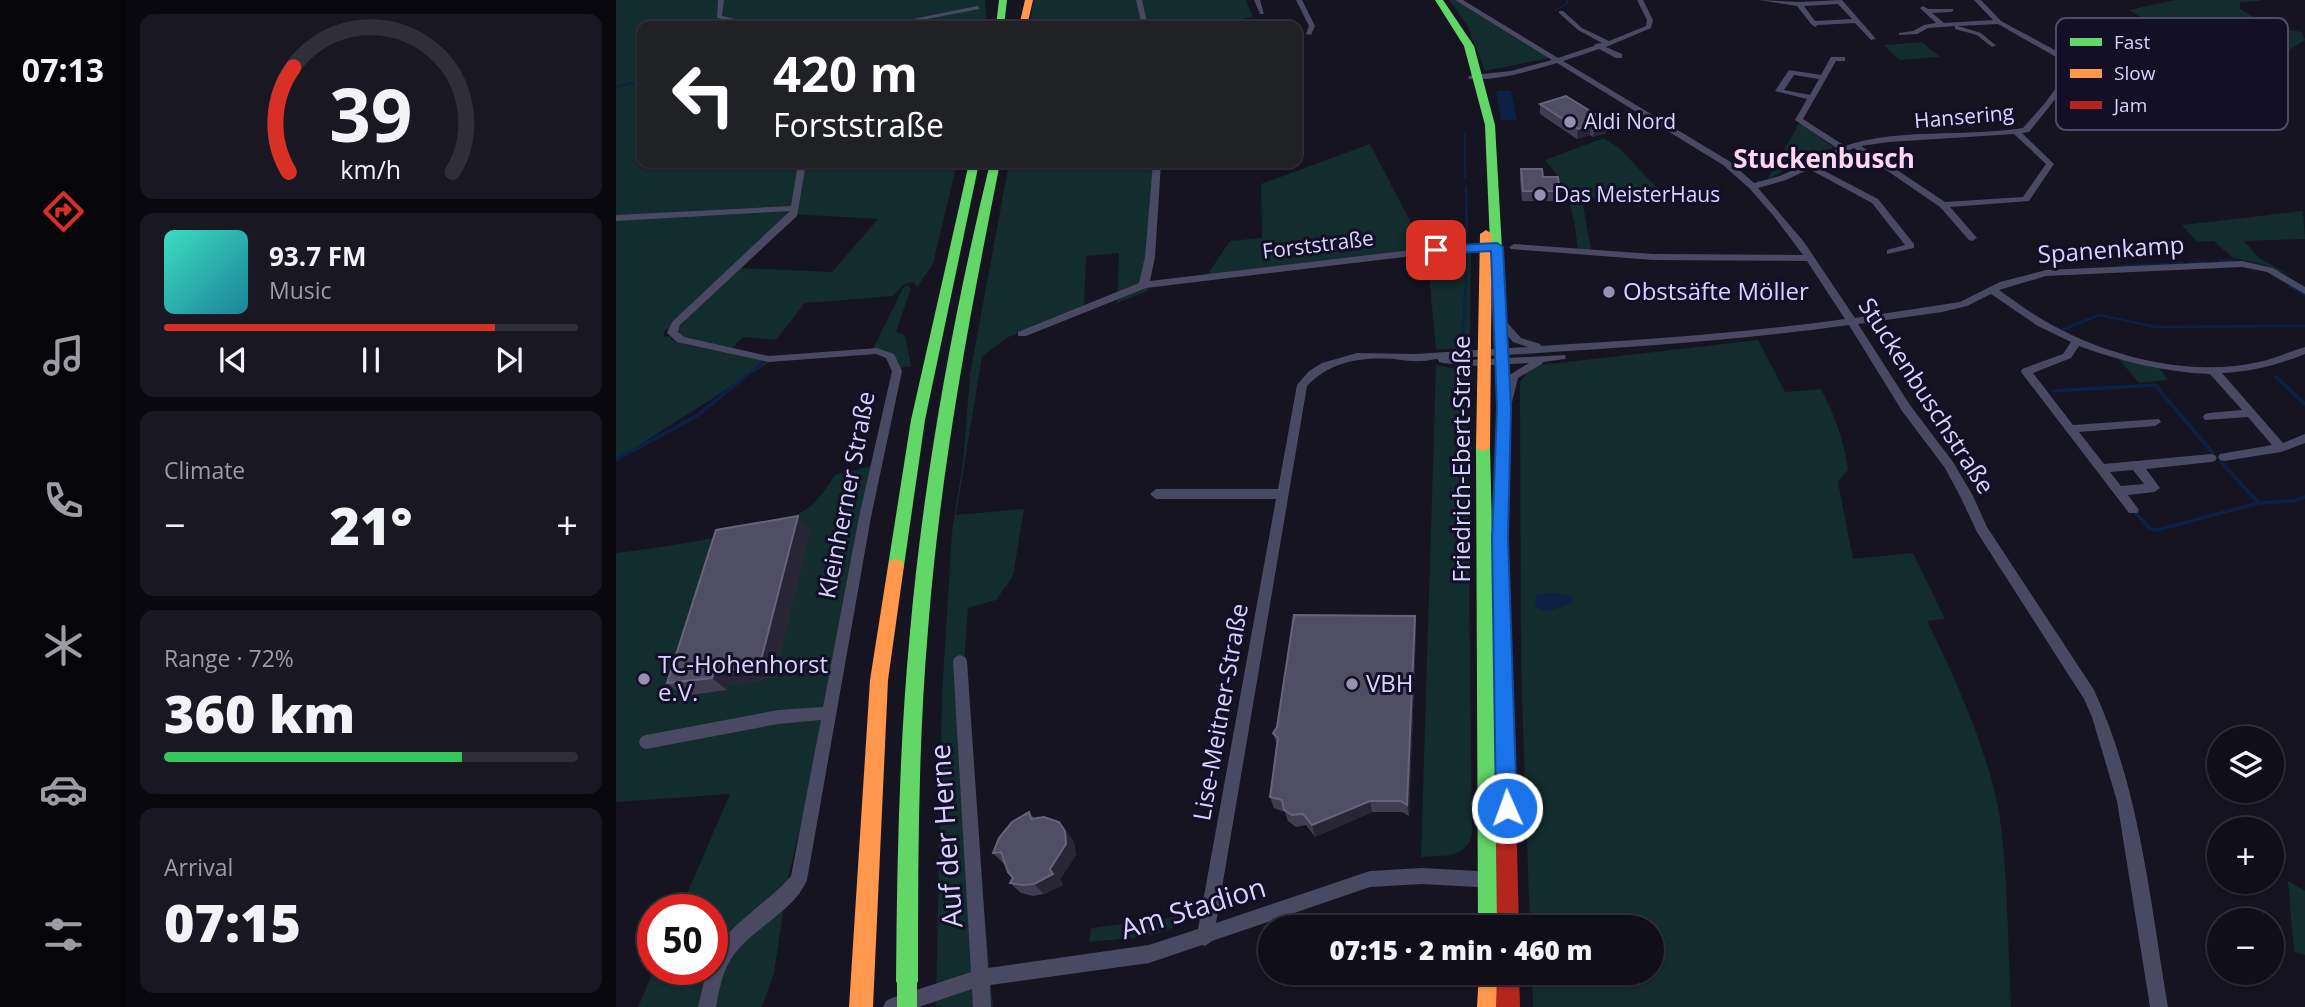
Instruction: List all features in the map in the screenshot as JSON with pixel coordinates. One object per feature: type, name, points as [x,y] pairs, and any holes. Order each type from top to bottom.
[{"type":"main road","points":[[991,21],[992,0]]},
{"type":"main road","points":[[1001,21],[1003,0]]},
{"type":"main road","points":[[1019,0],[1021,21]]},
{"type":"main road","points":[[1023,21],[1029,0]]},
{"type":"main road","name":"Friedrich-Ebert-Straße","points":[[1437,0],[1477,77],[1484,130],[1502,356],[1504,408],[1500,538],[1508,915]]},
{"type":"main road","points":[[861,1002],[879,680],[923,398],[973,168]]},
{"type":"main road","points":[[907,1007],[908,808],[918,641],[947,414],[965,307],[994,168]]},
{"type":"main road","name":"Friedrich-Ebert-Straße","points":[[1489,915],[1483,357],[1492,247]]},
{"type":"main road","points":[[1489,1007],[1490,985]]},
{"type":"main road","points":[[1508,985],[1508,1007]]},
{"type":"street","points":[[721,0],[719,17],[739,21]]},
{"type":"street","points":[[1139,0],[1144,21]]},
{"type":"street","points":[[1257,0],[1262,13]]},
{"type":"street","points":[[1299,0],[1312,26],[1309,34]]},
{"type":"street","name":"Stuckenbuschstraße","points":[[1458,0],[1693,141],[1754,186],[1809,258],[1906,408],[1931,439],[1971,502],[1982,529],[2095,706],[2125,801],[2159,1007]]},
{"type":"street","points":[[1477,77],[1558,60],[1651,24],[1640,0]]},
{"type":"street","points":[[1762,0],[1799,4],[1839,1],[1873,39]]},
{"type":"street","name":"Hansering","points":[[1977,0],[1999,22],[2056,52]]},
{"type":"street","points":[[1799,4],[1814,24],[1858,20]]},
{"type":"street","points":[[908,21],[977,8]]},
{"type":"street","points":[[1951,10],[1925,9],[1944,25],[1979,34],[1992,45]]},
{"type":"street","points":[[1561,12],[1580,29],[1606,42]]},
{"type":"street","points":[[1901,34],[1944,25],[1999,22]]},
{"type":"street","points":[[1597,45],[1619,56]]},
{"type":"street","points":[[1842,60],[1834,59],[1821,77],[1799,120],[1843,148]]},
{"type":"street","points":[[1810,97],[1779,91],[1792,72],[1821,77]]},
{"type":"street","name":"Hansering","points":[[1754,186],[1781,179],[1854,145],[2016,132],[2032,124],[2056,94]]},
{"type":"street","points":[[1943,205],[2026,199],[2050,164],[2016,132]]},
{"type":"street","points":[[1854,145],[1943,205],[1972,238]]},
{"type":"street","points":[[1807,165],[1875,201],[1911,246],[1890,252]]},
{"type":"street","points":[[616,218],[795,208],[801,168]]},
{"type":"street","points":[[1022,334],[1144,285],[1150,257],[1157,168]]},
{"type":"street","name":"Kleinherner Straße","points":[[707,1007],[713,978],[724,953],[742,933],[790,894],[799,880],[865,517],[897,371],[890,356],[877,351],[769,359],[681,340],[672,333],[690,311],[794,214],[795,208]]},
{"type":"street","name":"Forststraße","points":[[1144,285],[1462,247],[1492,247]]},
{"type":"street","points":[[1514,247],[1678,258],[1809,258]]},
{"type":"street","name":"Spanenkamp","points":[[1483,357],[1669,342],[1942,309],[1963,304],[1991,289],[2046,273],[2242,264],[2270,270],[2305,291]]},
{"type":"street","points":[[1991,289],[2058,333],[2139,359],[2213,370],[2257,366],[2303,353]]},
{"type":"street","name":"Spanenkamp","points":[[1499,320],[1517,340],[1557,352]]},
{"type":"street","points":[[2077,341],[2067,356],[2026,372],[2133,510]]},
{"type":"street","name":"Spanenkamp","points":[[1504,408],[1513,376],[1557,352]]},
{"type":"street","name":"Lise-Meitner-Straße","points":[[1205,937],[1299,397],[1310,375],[1343,358],[1483,357]]},
{"type":"street","points":[[2213,370],[2281,448]]},
{"type":"street","points":[[2209,417],[2252,413]]},
{"type":"street","points":[[2071,429],[2155,422]]},
{"type":"street","points":[[2224,457],[2281,448],[2305,438]]},
{"type":"street","points":[[2101,469],[2211,458]]},
{"type":"street","points":[[2118,491],[2154,488],[2136,465]]},
{"type":"street","points":[[1156,494],[1282,494]]},
{"type":"street","name":"Auf der Herne","points":[[960,661],[982,1007]]},
{"type":"street","points":[[646,742],[778,717],[830,713]]},
{"type":"street","name":"Am Stadion","points":[[892,1007],[979,978],[1149,954],[1370,879],[1422,876],[1509,879]]},
{"type":"green space","points":[[616,0],[985,0],[987,21],[637,21],[637,168],[956,168],[933,264],[917,287],[913,282],[904,284],[893,296],[805,303],[776,340],[743,337],[730,350],[682,338],[678,331],[683,321],[738,268],[832,272],[878,219],[788,214],[671,329],[664,331],[664,337],[669,336],[673,341],[771,361],[616,460]]},
{"type":"green space","points":[[1033,0],[1246,0],[1253,17],[1230,21],[1031,21]]},
{"type":"green space","points":[[1449,0],[1455,0],[1549,58],[1485,71],[1467,25]]},
{"type":"green space","points":[[2175,0],[2261,1],[2240,2],[2240,9],[2253,18],[2143,18],[2129,10]]},
{"type":"green space","points":[[2288,30],[2302,32],[2305,40],[2288,50]]},
{"type":"green space","points":[[1922,42],[1940,57],[1899,60],[1884,45]]},
{"type":"green space","points":[[1800,122],[1834,148],[1816,152],[1767,180]]},
{"type":"green space","points":[[1604,138],[1619,148],[1664,195],[1582,199],[1591,251],[1578,249],[1575,225],[1565,191],[1545,160]]},
{"type":"green space","points":[[1370,144],[1427,254],[1203,281],[1230,241],[1262,238],[1261,184]]},
{"type":"green space","points":[[1008,168],[1160,168],[1148,291],[1117,303],[1119,253],[1086,256],[1084,307],[1006,338],[982,357],[956,515],[1024,509],[1013,576],[996,600],[968,608],[963,678],[993,1007],[936,1007],[942,694],[952,532],[963,462],[970,374]]},
{"type":"green space","points":[[2303,211],[2305,239],[2244,241],[2259,258],[2291,276],[2265,265],[2233,258],[2214,241],[2197,242],[2182,225]]},
{"type":"green space","points":[[1471,251],[1470,342],[1455,349],[1436,350],[1427,254]]},
{"type":"green space","points":[[907,285],[911,288],[896,332],[905,335],[911,366],[900,368],[892,355],[873,349],[903,288]]},
{"type":"green space","points":[[1758,340],[1785,392],[1821,389],[1831,409],[1846,459],[1848,470],[1838,482],[1853,559],[1913,553],[1945,619],[1927,621],[1950,668],[1982,748],[1997,801],[2006,894],[2011,1007],[1533,1007],[1532,985],[1664,985],[1664,915],[1530,915],[1521,666],[1520,382],[1529,371],[1541,365]]},
{"type":"green space","points":[[2117,357],[2158,366],[2168,380],[2139,383]]},
{"type":"green space","points":[[1436,365],[1467,371],[1470,378],[1467,402],[1472,834],[1469,842],[1459,852],[1445,856],[1421,857]]},
{"type":"green space","points":[[872,466],[822,738],[789,874],[774,973],[762,1007],[638,1007],[648,985],[728,985],[728,894],[687,894],[730,794],[616,802],[616,553],[719,537],[775,523],[812,505],[835,475]]},
{"type":"green space","points":[[2288,881],[2305,891],[2305,955],[2294,952]]},
{"type":"green space","points":[[1184,916],[1185,919],[1164,931],[1127,939],[1089,942],[1091,928]]},
{"type":"water","points":[[1496,91],[1511,91],[1517,120],[1501,120]]},
{"type":"water","points":[[1556,593],[1572,597],[1573,603],[1545,612],[1535,606],[1536,595]]},
{"type":"building","points":[[1566,96],[1608,122],[1578,129],[1540,104]]},
{"type":"building","points":[[1521,169],[1542,169],[1543,177],[1558,177],[1560,191],[1523,191]]},
{"type":"building","points":[[798,516],[760,664],[713,674],[712,678],[667,683],[716,530]]},
{"type":"building","name":"VBH","points":[[1294,615],[1415,616],[1407,805],[1401,801],[1370,801],[1312,825],[1303,814],[1292,815],[1284,810],[1282,800],[1270,797],[1278,738],[1273,733],[1277,727]]},
{"type":"building","points":[[1029,812],[1031,819],[1044,817],[1059,822],[1065,831],[1066,844],[1050,869],[1053,874],[1034,884],[1010,883],[1013,878],[1001,852],[993,853],[999,838],[1012,822]]},
{"type":"waterway","points":[[1556,10],[1568,3],[1567,0]]},
{"type":"waterway","points":[[616,87],[637,82]]},
{"type":"waterway","points":[[1465,134],[1465,177]]},
{"type":"waterway","points":[[1466,187],[1467,239]]},
{"type":"waterway","points":[[1463,337],[1467,253]]},
{"type":"waterway","points":[[2219,261],[2236,261]]},
{"type":"waterway","points":[[2189,263],[2205,262]]},
{"type":"waterway","points":[[2174,263],[2183,263]]},
{"type":"waterway","points":[[2122,266],[2168,264]]},
{"type":"waterway","points":[[2289,286],[2305,295]]},
{"type":"waterway","points":[[2062,330],[2099,315],[2156,327],[2305,326]]},
{"type":"waterway","points":[[743,379],[763,362]]},
{"type":"waterway","points":[[616,460],[698,415],[745,377]]},
{"type":"waterway","points":[[2276,377],[2305,404]]},
{"type":"waterway","points":[[2053,391],[2155,385],[2213,453]]},
{"type":"waterway","points":[[2220,461],[2259,503]]},
{"type":"waterway","points":[[2259,503],[2294,501],[2305,497]]},
{"type":"waterway","points":[[2136,513],[2150,529],[2157,530],[2259,503]]},
{"type":"traffic: fast","points":[[1001,21],[1003,0]]},
{"type":"traffic: fast","points":[[1439,0],[1469,46],[1490,125],[1504,408],[1500,538],[1505,770]]},
{"type":"traffic: fast","points":[[896,566],[918,420],[973,168]]},
{"type":"traffic: fast","points":[[907,981],[912,730],[924,580],[954,370],[994,168]]},
{"type":"traffic: fast","points":[[1483,447],[1489,915]]},
{"type":"traffic: fast","points":[[907,981],[907,1007]]},
{"type":"traffic: slow","points":[[1024,21],[1029,0]]},
{"type":"traffic: slow","points":[[1483,447],[1486,234]]},
{"type":"traffic: slow","points":[[861,1007],[879,680],[896,566]]},
{"type":"traffic: slow","points":[[1489,1007],[1490,985]]},
{"type":"traffic: jam","points":[[1505,770],[1508,915]]},
{"type":"traffic: jam","points":[[1508,985],[1508,1007]]},
{"type":"place","name":"Aldi Nord","points":[[1570,122]]},
{"type":"place","name":"Das MeisterHaus","points":[[1540,195]]},
{"type":"place","name":"Obstsäfte Möller","points":[[1609,292]]},
{"type":"place","name":"TC-Hohenhorst e.V.","points":[[644,679]]},
{"type":"place","name":"VBH","points":[[1352,684]]},
{"type":"district","name":"Stuckenbusch","points":[[1824,159]]},
{"type":"route","points":[[1436,250],[1497,247],[1504,408],[1500,538],[1507,808]]}]
